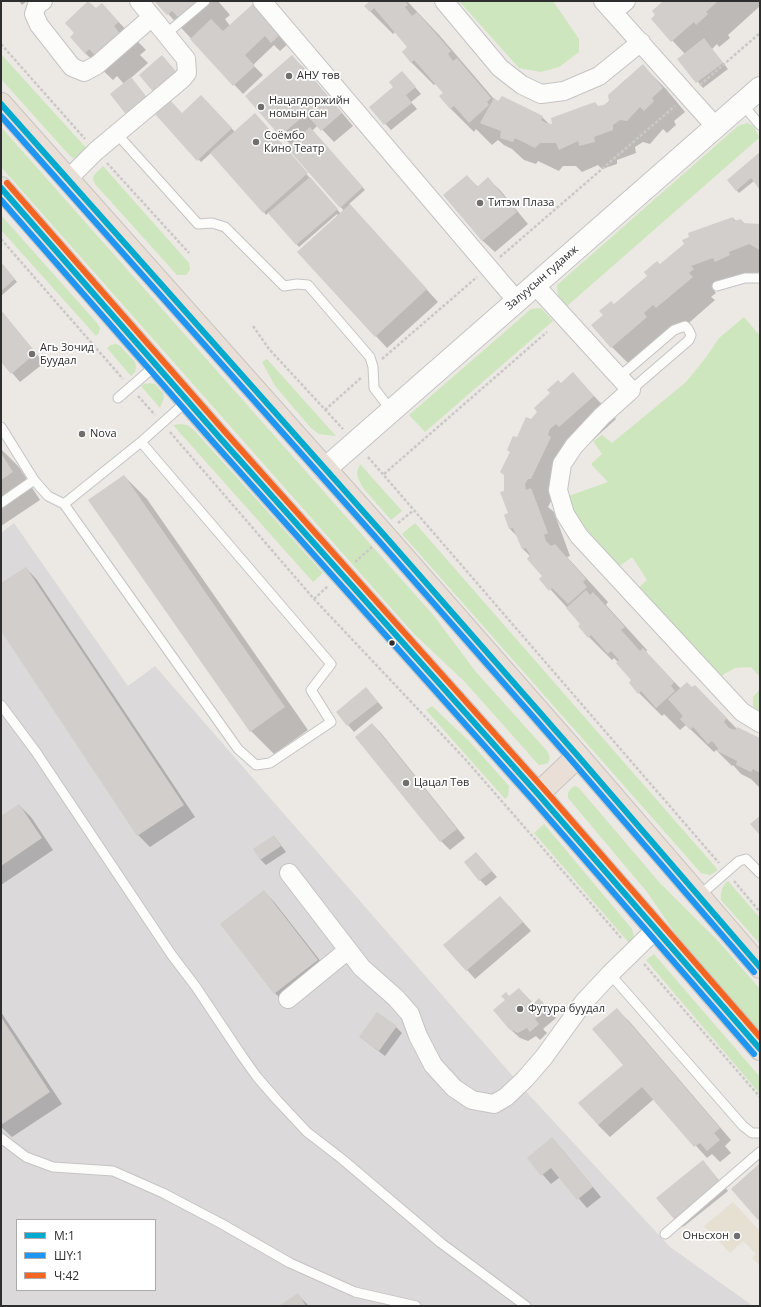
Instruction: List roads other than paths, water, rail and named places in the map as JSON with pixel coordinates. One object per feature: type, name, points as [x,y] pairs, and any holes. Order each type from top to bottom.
[{"type":"highway","points":[[1,104],[578,756],[760,967]]},
{"type":"highway","points":[[1,188],[187,401],[538,794],[760,1049]]},
{"type":"highway","points":[[538,794],[578,756]]},
{"type":"street","points":[[43,1],[37,5],[34,14],[39,25],[72,67],[84,72],[97,65],[152,16]]},
{"type":"street","points":[[68,179],[96,151],[182,79],[187,73],[186,59],[139,1]]},
{"type":"street","points":[[262,1],[517,301]]},
{"type":"street","points":[[444,1],[500,68],[522,85],[541,94],[564,91],[599,76],[641,42]]},
{"type":"street","points":[[614,5],[641,42],[715,126]]},
{"type":"street","name":"Залуусын гудамж","points":[[325,469],[354,442],[760,88]]},
{"type":"street","points":[[535,285],[631,390],[602,416],[574,446],[562,464],[558,490],[565,514],[579,536],[742,712],[760,723]]},
{"type":"street","points":[[289,873],[362,968],[396,998],[410,1014],[418,1036],[433,1064],[454,1088],[472,1100],[494,1104],[506,1097],[525,1079],[552,1046],[583,1003],[656,929]]},
{"type":"street","points":[[288,999],[348,950]]},
{"type":"lane","points":[[166,34],[205,1]]},
{"type":"lane","points":[[742,104],[760,125]]},
{"type":"lane","points":[[117,134],[198,224],[212,223],[225,227],[284,286],[297,284],[308,285],[370,357],[373,367],[374,388],[391,410]]},
{"type":"lane","points":[[717,286],[745,278],[760,278]]},
{"type":"lane","points":[[619,377],[674,330],[685,326],[688,329],[692,335],[689,340],[631,390]]},
{"type":"lane","points":[[118,398],[156,364]]},
{"type":"lane","points":[[64,504],[141,442],[187,401]]},
{"type":"lane","points":[[1,427],[34,480],[48,496],[64,504],[238,749],[253,764],[270,763],[331,722],[311,690],[331,664],[141,442]]},
{"type":"lane","points":[[1,503],[34,480]]},
{"type":"lane","points":[[1,705],[36,752],[171,954],[196,987],[242,1056],[257,1077],[277,1100],[307,1132],[342,1159],[441,1243],[526,1306]]},
{"type":"lane","points":[[698,896],[739,861],[746,859],[760,873]]},
{"type":"lane","points":[[610,974],[742,1126],[752,1133],[760,1133]]},
{"type":"lane","points":[[1,1138],[26,1157],[53,1166],[113,1171],[222,1224],[290,1263],[355,1292],[416,1306]]},
{"type":"lane","points":[[665,1234],[760,1152]]},
{"type":"place","name":"АНУ төв","points":[[289,76]]},
{"type":"place","name":"Нацагдоржийн номын сан","points":[[261,107]]},
{"type":"place","name":"Соёмбо Кино Театр","points":[[256,142]]},
{"type":"place","name":"Титэм Плаза","points":[[480,203]]},
{"type":"place","name":"Агь 3очид Буудал","points":[[32,354]]},
{"type":"place","name":"Nova","points":[[82,434]]},
{"type":"place","name":"Цацал Төв","points":[[406,783]]},
{"type":"place","name":"Футура буудал","points":[[520,1009]]},
{"type":"place","name":"Оньсхон","points":[[737,1236]]}]
